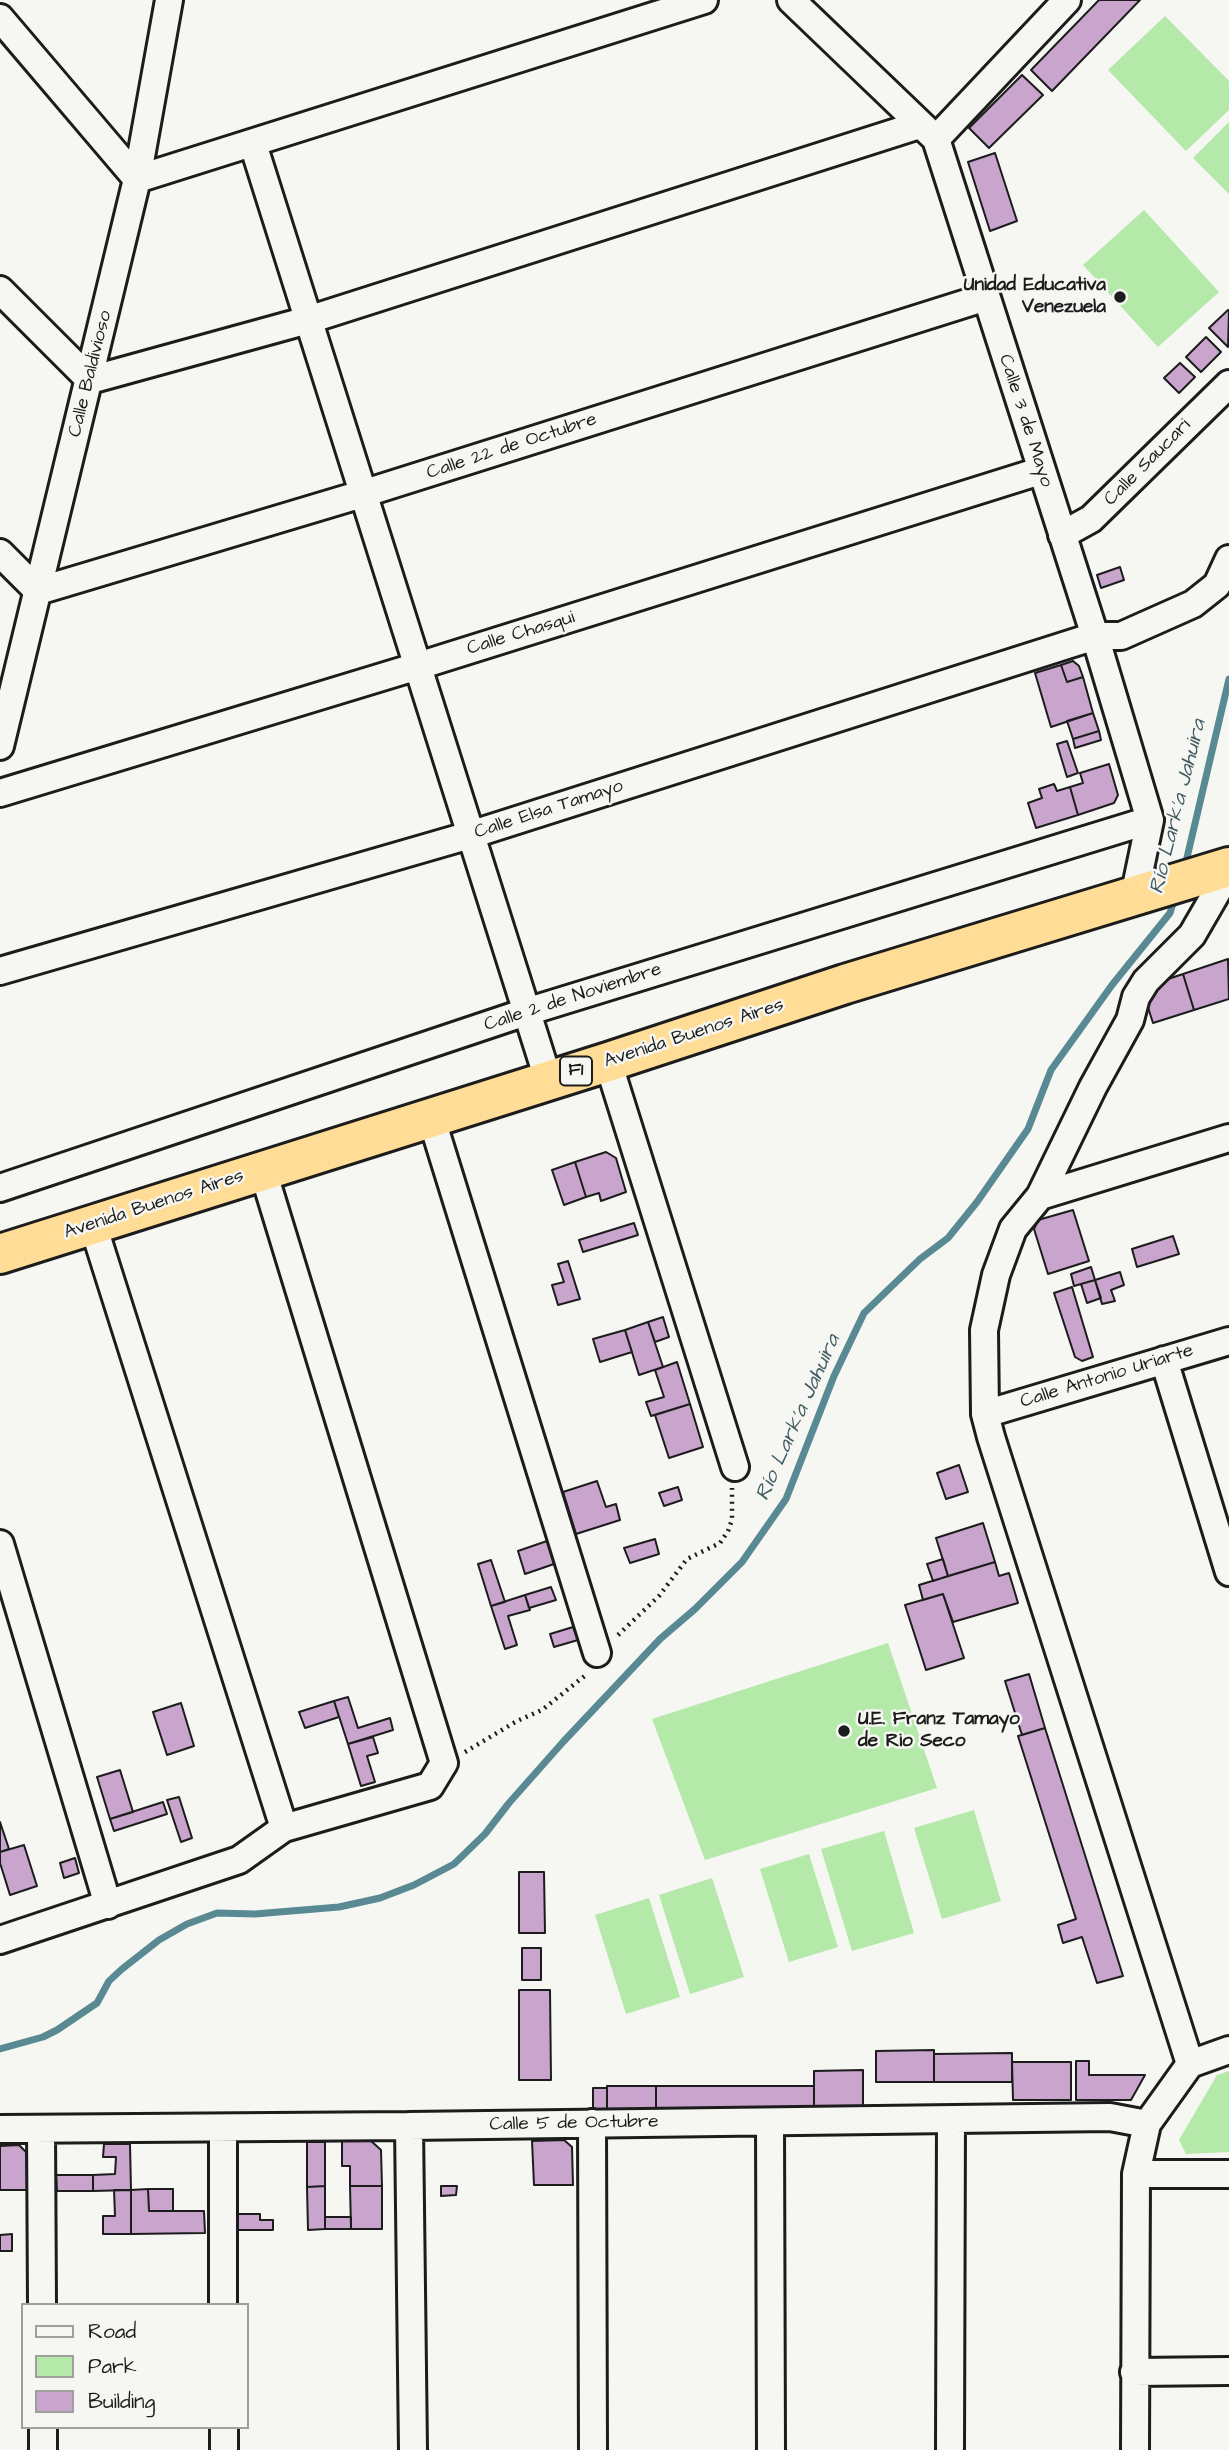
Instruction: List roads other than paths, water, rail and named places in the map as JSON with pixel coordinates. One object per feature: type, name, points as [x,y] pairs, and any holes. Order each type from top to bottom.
[{"type":"highway","name":"Avenida Buenos Aires","points":[[0,1254],[608,1062],[845,984],[1220,872]]},
{"type":"street","name":"Calle Baldivioso","points":[[0,746],[137,179],[169,0]]},
{"type":"street","points":[[0,18],[137,179],[704,0]]},
{"type":"street","name":"Calle 3 de Mayo","points":[[791,0],[928,132],[986,297],[1095,636],[1150,820],[1143,894]]},
{"type":"street","points":[[0,290],[90,380],[309,320],[928,132],[1067,0]]},
{"type":"street","points":[[253,144],[548,1079]]},
{"type":"street","name":"Calle 22 de Octubre","points":[[38,591],[362,494],[986,297]]},
{"type":"street","name":"Calle Saucari","points":[[1062,535],[1091,519],[1229,384]]},
{"type":"street","name":"Calle Chasqui","points":[[0,793],[418,666],[1040,471]]},
{"type":"street","points":[[0,553],[38,591]]},
{"type":"street","name":"Calle Elsa Tamayo","points":[[0,971],[470,835],[1095,636],[1121,636],[1193,604],[1217,585],[1229,559]]},
{"type":"street","name":"Calle 2 de Noviembre","points":[[0,1188],[526,1012],[1150,820]]},
{"type":"street","points":[[1190,2064],[990,1437],[985,1414],[984,1330],[996,1275],[1013,1229],[1040,1196],[1093,1087],[1130,1020],[1136,997],[1146,981],[1192,935],[1220,872]]},
{"type":"street","points":[[608,1062],[735,1467]]},
{"type":"street","points":[[431,1117],[597,1653]]},
{"type":"street","points":[[1040,1196],[1229,1138]]},
{"type":"street","points":[[0,1940],[239,1860],[284,1828],[430,1786],[444,1763],[263,1171]]},
{"type":"street","points":[[93,1224],[284,1828]]},
{"type":"street","name":"Calle Antonio Uriarte","points":[[985,1414],[1229,1341]]},
{"type":"street","points":[[1164,1360],[1229,1572]]},
{"type":"street","points":[[0,1545],[108,1905]]},
{"type":"street","points":[[1135,2450],[1136,2174],[1147,2124],[1190,2064],[1229,2050]]},
{"type":"street","name":"Calle 5 de Octubre","points":[[0,2129],[1110,2117],[1147,2124]]},
{"type":"street","points":[[950,2450],[951,2120]]},
{"type":"street","points":[[770,2122],[771,2450]]},
{"type":"street","points":[[592,2123],[593,2450]]},
{"type":"street","points":[[409,2126],[413,2450]]},
{"type":"street","points":[[223,2128],[223,2303]]},
{"type":"street","points":[[41,2129],[42,2303]]},
{"type":"street","points":[[1136,2174],[1229,2174]]},
{"type":"street","points":[[1134,2372],[1229,2371]]},
{"type":"street","points":[[43,2429],[43,2450]]},
{"type":"street","points":[[224,2429],[224,2450]]},
{"type":"waterway","name":"Río Lark’a Jahuira","points":[[1185,866],[1229,679]]},
{"type":"waterway","name":"Río Lark’a Jahuira","points":[[0,2049],[43,2037],[57,2030],[97,2003],[109,1981],[122,1969],[159,1940],[187,1924],[217,1913],[255,1914],[339,1907],[380,1898],[414,1885],[454,1864],[485,1834],[563,1742],[660,1639],[742,1562],[786,1499],[834,1376],[864,1313],[920,1259],[948,1238],[977,1202],[1028,1129],[1051,1070],[1112,985],[1170,913],[1175,897]]},
{"type":"place","name":"Unidad Educativa Venezuela","points":[[1120,297]]},
{"type":"place","name":"U.E. Franz Tamayo de Rio Seco","points":[[844,1731]]}]
